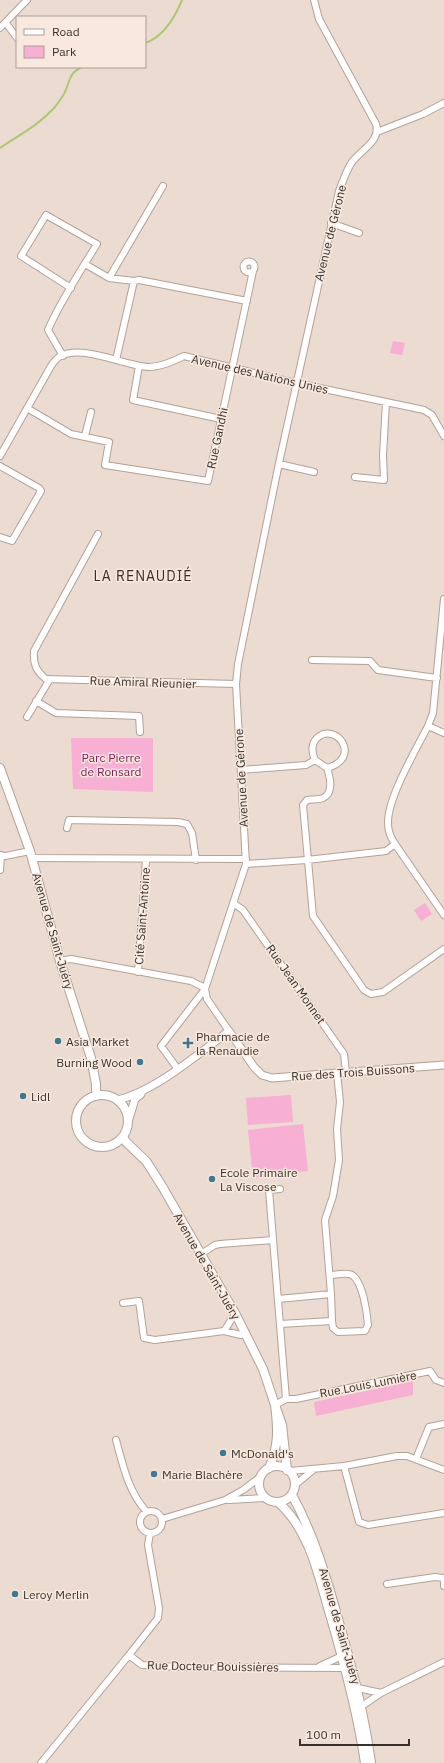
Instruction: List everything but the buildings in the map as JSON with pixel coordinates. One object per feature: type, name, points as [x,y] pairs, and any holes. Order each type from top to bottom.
[{"type":"main road","name":"Avenue de Saint-Juéry","points":[[0,768],[31,855],[60,961],[94,1072],[96,1096]]},
{"type":"main road","points":[[96,1096],[108,1096],[117,1100],[123,1106],[127,1114],[128,1122],[123,1136],[110,1146],[94,1146],[86,1142],[77,1130],[77,1115],[84,1102],[96,1096]]},
{"type":"main road","name":"Avenue de Saint-Juéry","points":[[123,1136],[126,1142],[146,1161],[246,1333],[263,1369],[282,1425],[288,1471]]},
{"type":"main road","name":"Avenue de Saint-Juéry","points":[[269,1468],[278,1441],[278,1426],[275,1405]]},
{"type":"main road","points":[[278,1466],[288,1471],[293,1476],[295,1486],[292,1495],[284,1502],[280,1503],[274,1503],[265,1498],[259,1490],[259,1478],[264,1471],[278,1466]]},
{"type":"main road","name":"Avenue de Saint-Juéry","points":[[292,1495],[299,1507],[320,1558],[358,1688],[371,1763]]},
{"type":"main road","name":"Avenue de Saint-Juéry","points":[[280,1503],[297,1522],[313,1557],[342,1656],[361,1736],[365,1763]]},
{"type":"street","points":[[0,28],[27,0]]},
{"type":"street","points":[[314,0],[319,19],[376,124],[377,132],[423,114],[444,103]]},
{"type":"street","points":[[6,23],[16,37]]},
{"type":"street","name":"Avenue de Gérone","points":[[177,1068],[161,1046],[205,989],[246,862],[236,684],[238,664],[296,383],[331,223],[345,174],[356,157],[375,138],[377,132]]},
{"type":"street","points":[[109,278],[163,186]]},
{"type":"street","points":[[0,456],[51,366],[58,357],[63,356],[48,330],[97,244],[46,215],[21,256],[71,288]]},
{"type":"street","points":[[331,223],[359,233]]},
{"type":"street","points":[[85,264],[109,278],[134,281],[138,280],[247,301]]},
{"type":"street","name":"Rue Gandhi","points":[[27,408],[71,434],[109,442],[105,465],[208,481],[253,271]]},
{"type":"street","points":[[116,360],[134,281]]},
{"type":"street","name":"Avenue des Nations Unies","points":[[63,356],[71,352],[88,354],[139,366],[150,367],[171,362],[184,356],[296,383],[427,411],[432,415],[444,436]]},
{"type":"street","points":[[139,366],[133,400],[221,419]]},
{"type":"street","points":[[355,477],[384,480],[383,455],[386,402]]},
{"type":"street","points":[[85,436],[91,412]]},
{"type":"street","points":[[279,464],[314,472]]},
{"type":"street","points":[[0,466],[39,488],[41,491],[12,542],[0,537]]},
{"type":"street","points":[[27,717],[50,679],[46,679],[39,673],[34,662],[34,651],[98,534]]},
{"type":"street","points":[[444,599],[435,703],[428,726],[390,804],[388,826],[390,835],[395,844],[444,915]]},
{"type":"street","points":[[312,660],[370,661],[378,670],[437,678]]},
{"type":"street","name":"Rue Amiral Rieunier","points":[[50,679],[236,684]]},
{"type":"street","points":[[36,702],[56,713],[139,716],[140,732]]},
{"type":"street","points":[[428,726],[444,734]]},
{"type":"street","points":[[330,734],[339,738],[345,747],[345,753],[338,764],[328,768],[315,760],[312,749],[319,736],[330,734]]},
{"type":"street","points":[[241,770],[306,765],[315,760]]},
{"type":"street","points":[[328,768],[330,788],[328,794],[323,798],[307,800],[303,805],[313,916],[364,990],[370,994],[383,992],[444,949]]},
{"type":"street","points":[[68,828],[69,820],[178,822],[187,824],[192,833],[196,860]]},
{"type":"street","name":"Cité Saint-Antoine","points":[[0,856],[31,855],[146,860],[246,862],[307,860],[386,851],[395,844]]},
{"type":"street","points":[[0,856],[0,870]]},
{"type":"street","name":"Cité Saint-Antoine","points":[[138,972],[146,860]]},
{"type":"street","name":"Rue Jean Monnet","points":[[233,903],[243,910],[344,1054],[346,1072]]},
{"type":"street","name":"Cité Saint-Antoine","points":[[60,961],[72,959],[191,981],[205,989]]},
{"type":"street","points":[[128,1122],[135,1098],[229,1031],[207,999],[205,989]]},
{"type":"street","name":"Rue des Trois Buissons","points":[[229,1031],[254,1067],[262,1075],[272,1078],[444,1065]]},
{"type":"street","points":[[330,1275],[348,1274],[353,1276],[365,1298],[368,1325],[365,1331],[338,1332],[333,1328],[332,1321],[325,1220],[333,1196],[339,1160],[337,1129],[340,1102],[337,1073]]},
{"type":"street","points":[[117,1100],[128,1097],[149,1087]]},
{"type":"street","points":[[275,1405],[286,1399],[269,1190],[280,1189]]},
{"type":"street","points":[[201,1254],[215,1245],[220,1244],[273,1240]]},
{"type":"street","points":[[278,1299],[331,1294]]},
{"type":"street","points":[[123,1303],[139,1301],[144,1338],[155,1340],[224,1331],[241,1335],[246,1333]]},
{"type":"street","points":[[224,1331],[229,1326],[231,1318],[236,1315]]},
{"type":"street","points":[[280,1324],[332,1321]]},
{"type":"street","name":"Rue Louis Lumière","points":[[286,1399],[296,1399],[430,1371],[436,1380],[444,1383]]},
{"type":"street","points":[[416,1459],[429,1427],[444,1424]]},
{"type":"street","points":[[116,1440],[130,1488],[138,1502],[146,1511],[156,1512],[162,1519]]},
{"type":"street","points":[[288,1471],[313,1470],[344,1466],[397,1456],[406,1456],[444,1470]]},
{"type":"street","points":[[344,1466],[359,1522],[368,1525],[444,1513]]},
{"type":"street","points":[[295,1486],[313,1470]]},
{"type":"street","points":[[162,1519],[225,1500],[243,1490],[259,1478]]},
{"type":"street","points":[[225,1500],[265,1498]]},
{"type":"street","points":[[146,1511],[140,1518],[140,1524],[144,1531],[150,1533],[159,1529],[162,1519]]},
{"type":"street","points":[[41,1763],[158,1618],[159,1608],[148,1545],[150,1533]]},
{"type":"street","points":[[387,1584],[435,1576],[444,1579],[444,1586]]},
{"type":"street","name":"Rue Docteur Bouissières","points":[[129,1655],[142,1665],[180,1667],[345,1668]]},
{"type":"street","name":"Rue Docteur Bouissières","points":[[319,1667],[342,1656]]},
{"type":"street","points":[[362,1706],[381,1693],[444,1662]]},
{"type":"street","points":[[358,1688],[381,1693]]},
{"type":"green space","points":[[393,341],[405,343],[402,355],[390,353]]},
{"type":"green space","name":"Parc Pierre de Ronsard","points":[[71,738],[153,738],[153,792],[73,789]]},
{"type":"green space","points":[[425,903],[432,914],[421,921],[414,910]]},
{"type":"green space","points":[[291,1095],[293,1122],[248,1125],[246,1098]]},
{"type":"green space","points":[[303,1124],[308,1171],[253,1177],[248,1130]]},
{"type":"green space","points":[[413,1381],[413,1395],[316,1416],[314,1402]]},
{"type":"waterway","points":[[146,42],[157,36],[168,26],[182,0]]},
{"type":"waterway","points":[[0,148],[36,124],[55,107],[64,94],[72,75],[80,68]]},
{"type":"place","name":"Asia Market","points":[[58,1041]]},
{"type":"place","name":"Pharmacie de la Renaudie","points":[[188,1043]]},
{"type":"place","name":"Burning Wood","points":[[140,1062]]},
{"type":"place","name":"Lidl","points":[[23,1096]]},
{"type":"place","name":"Ecole Primaire La Viscose","points":[[212,1179]]},
{"type":"place","name":"McDonald's","points":[[223,1453]]},
{"type":"place","name":"Marie Blachère","points":[[154,1474]]},
{"type":"place","name":"Leroy Merlin","points":[[15,1594]]},
{"type":"district","name":"LA RENAUDIÉ","points":[[143,576]]}]
